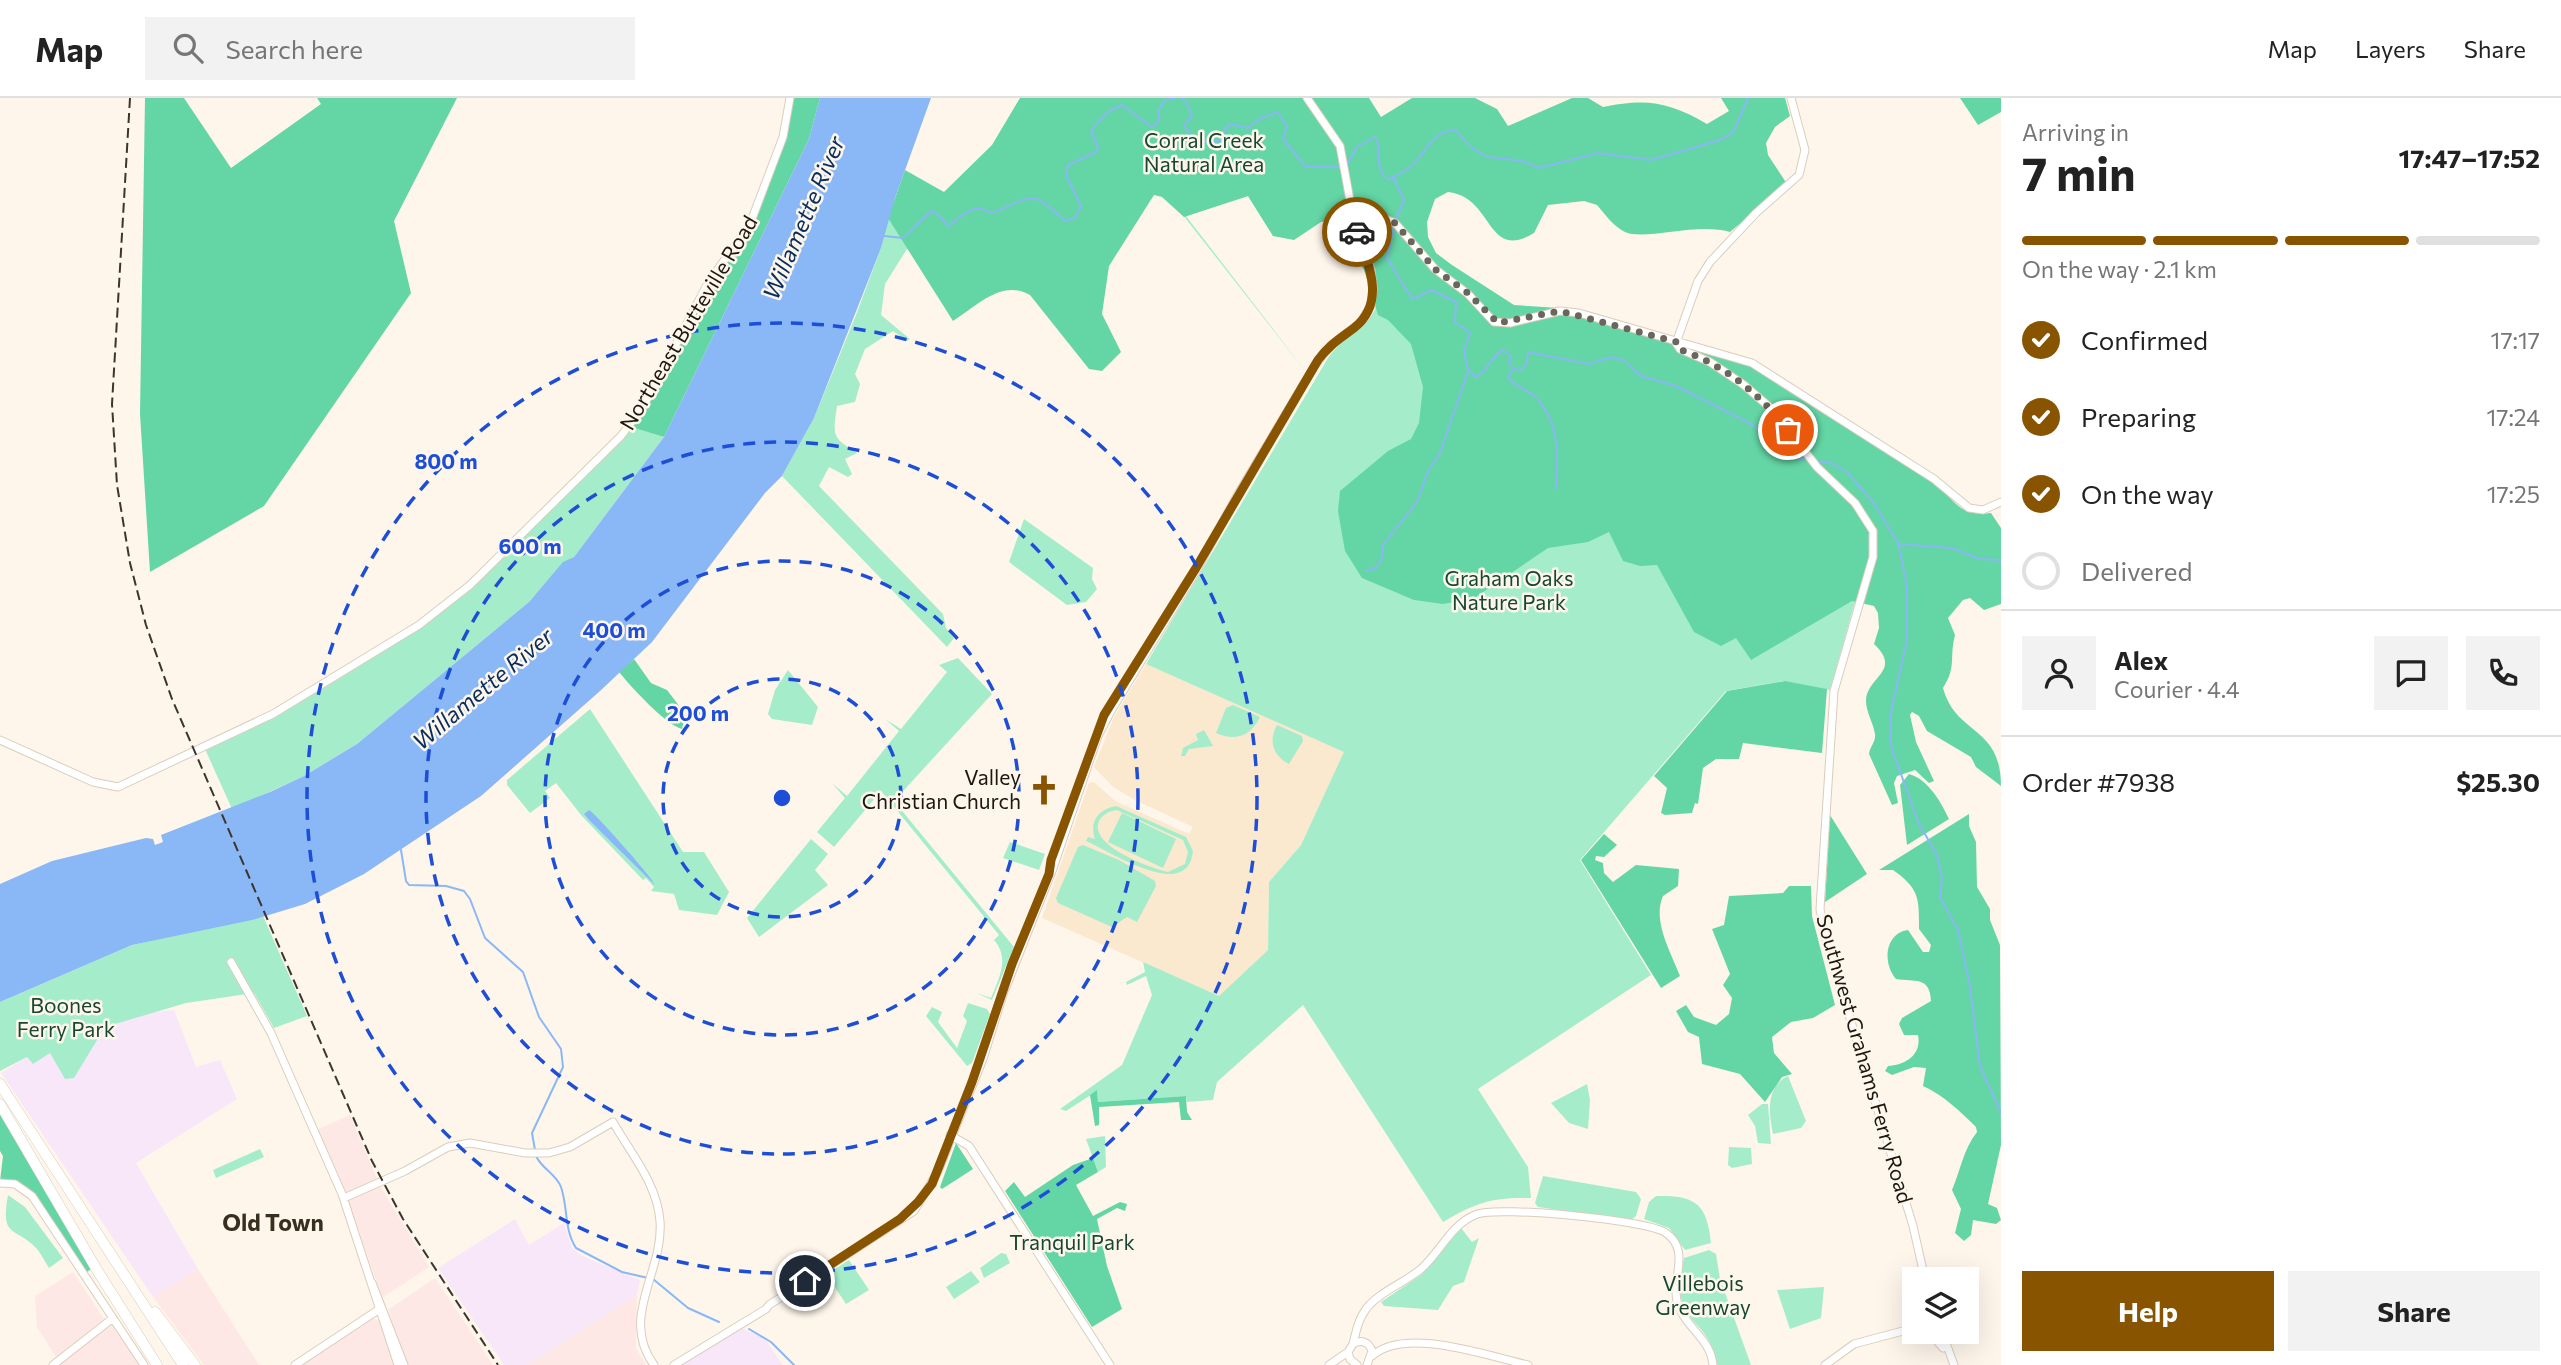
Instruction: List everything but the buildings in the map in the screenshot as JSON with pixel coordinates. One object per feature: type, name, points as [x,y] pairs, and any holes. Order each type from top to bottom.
[{"type":"highway","points":[[0,1084],[183,1365]]},
{"type":"highway","points":[[0,1104],[97,1270],[157,1365]]},
{"type":"highway","points":[[124,1274],[195,1365]]},
{"type":"street","name":"Northeast Butteville Road","points":[[0,740],[93,782],[118,787],[273,714],[379,651],[444,607],[488,568],[635,420],[708,283],[748,229],[757,211],[783,137],[790,98]]},
{"type":"street","points":[[674,1365],[752,1316],[754,1311],[768,1305],[910,1214],[935,1177],[979,1062],[983,1059],[987,1040],[1098,736],[1318,360],[1333,343],[1361,322],[1369,309],[1373,293],[1371,270],[1352,214],[1342,153],[1336,136],[1307,98]]},
{"type":"street","points":[[1677,342],[1698,281],[1710,261],[1756,213],[1799,175],[1805,150],[1791,98]]},
{"type":"street","points":[[1352,214],[1373,214],[1395,223],[1436,270],[1468,293],[1498,323],[1560,311],[1677,342],[1760,368],[1934,479],[1972,509],[1983,510],[2001,502]]},
{"type":"street","name":"Southwest Grahams Ferry Road","points":[[1677,342],[1680,349],[1710,362],[1744,385],[1774,411],[1817,467],[1855,503],[1873,531],[1873,557],[1834,691],[1820,909],[1825,936],[1913,1226],[1922,1267]]},
{"type":"street","points":[[231,962],[271,1033],[344,1198],[404,1365]]},
{"type":"street","points":[[344,1198],[456,1145],[486,1144],[529,1154],[544,1154],[570,1147],[612,1122],[651,1188],[660,1224],[640,1338],[643,1350],[653,1365]]},
{"type":"street","points":[[950,1135],[969,1146],[1110,1365]]},
{"type":"street","points":[[0,1184],[15,1184],[32,1195],[144,1365]]},
{"type":"street","points":[[1329,1365],[1348,1352],[1359,1323],[1371,1304],[1424,1266],[1455,1227],[1480,1213],[1508,1210],[1664,1231],[1676,1245],[1680,1255],[1675,1287],[1677,1302],[1687,1321],[1705,1340],[1713,1365]]},
{"type":"street","points":[[372,1282],[378,1310],[398,1365]]},
{"type":"street","points":[[295,1365],[378,1310]]},
{"type":"street","points":[[54,1365],[113,1318]]},
{"type":"street","points":[[1359,1323],[1367,1343],[1367,1362]]},
{"type":"street","points":[[1825,1365],[1854,1344],[1902,1331]]},
{"type":"street","points":[[1353,1344],[1425,1343],[1528,1365]]},
{"type":"street","points":[[1943,1344],[1954,1365]]},
{"type":"street","points":[[1367,1362],[1388,1345]]},
{"type":"street","points":[[1348,1352],[1356,1364]]},
{"type":"street","points":[[1338,1365],[1356,1364]]},
{"type":"shaded area","points":[[1146,664],[1345,752],[1301,845],[1269,882],[1268,950],[1219,996],[1042,918],[1089,783],[1094,782],[1115,801],[1189,834],[1193,827],[1113,787],[1094,767],[1114,717]]},
{"type":"shaded area","points":[[174,1010],[196,1067],[220,1060],[237,1099],[136,1163],[198,1269],[153,1297],[1,1073],[27,1057],[50,1053],[65,1078],[102,1032],[107,1034],[111,1026],[125,1015]]},
{"type":"shaded area","points":[[350,1115],[380,1186],[429,1267],[382,1298],[345,1190],[318,1129]]},
{"type":"shaded area","points":[[515,1219],[529,1245],[564,1223],[572,1248],[582,1256],[640,1280],[637,1295],[527,1365],[504,1365],[438,1268]]},
{"type":"shaded area","points":[[198,1269],[259,1365],[204,1365],[153,1297]]},
{"type":"shaded area","points":[[73,1272],[104,1319],[56,1357],[37,1327],[35,1296]]},
{"type":"shaded area","points":[[435,1278],[493,1365],[408,1365],[388,1310]]},
{"type":"shaded area","points":[[637,1295],[636,1348],[646,1365],[527,1365]]},
{"type":"shaded area","points":[[373,1318],[381,1322],[396,1365],[302,1365]]},
{"type":"shaded area","points":[[112,1325],[141,1365],[59,1365],[90,1339]]},
{"type":"shaded area","points":[[741,1328],[764,1338],[783,1365],[682,1365]]},
{"type":"green space","points":[[145,98],[184,98],[231,168],[321,104],[317,98],[457,98],[394,221],[411,293],[264,506],[150,572],[140,414]]},
{"type":"green space","points":[[792,98],[820,98],[809,139],[664,437],[631,427],[698,303],[752,225]]},
{"type":"green space","name":"Corral Creek Natural Area","points":[[1020,98],[1369,98],[1381,117],[1412,98],[1475,98],[1497,109],[1508,126],[1572,98],[1588,98],[1603,107],[1632,103],[1657,104],[1681,111],[1707,124],[1729,111],[1721,98],[1785,98],[1790,116],[1775,127],[1766,143],[1768,155],[1787,184],[1730,232],[1702,229],[1634,234],[1617,227],[1597,205],[1584,201],[1548,205],[1534,233],[1518,240],[1507,240],[1498,234],[1463,196],[1448,192],[1435,199],[1427,222],[1428,237],[1436,253],[1514,305],[1575,309],[1601,315],[1757,369],[1939,486],[1961,508],[1973,513],[1991,513],[2001,528],[2001,604],[1984,610],[1970,598],[1963,600],[1948,618],[1955,635],[1951,668],[1943,688],[1958,715],[1994,752],[2001,786],[1976,767],[1971,757],[1927,731],[1919,716],[1912,712],[1910,715],[1916,742],[1934,781],[1929,783],[1915,770],[1897,776],[1894,783],[1898,803],[1892,805],[1869,754],[1875,734],[1866,701],[1871,686],[1884,668],[1885,661],[1874,644],[1879,628],[1878,613],[1874,606],[1852,601],[1751,660],[1736,638],[1721,646],[1694,632],[1657,565],[1640,566],[1623,561],[1609,532],[1588,542],[1548,548],[1473,599],[1443,604],[1414,600],[1362,578],[1345,551],[1338,511],[1340,491],[1388,451],[1411,439],[1419,423],[1423,387],[1411,344],[1388,320],[1378,315],[1364,270],[1338,220],[1321,222],[1294,240],[1273,236],[1248,196],[1184,217],[1162,197],[1154,195],[1109,266],[1102,314],[1121,352],[1102,371],[1089,369],[1030,295],[1020,291],[1010,290],[990,296],[953,321],[888,218],[905,170],[944,192],[992,145]]},
{"type":"green space","points":[[1054,98],[1291,206],[1266,224],[1248,196],[1186,216],[1307,373],[1153,177],[907,249],[885,284],[881,315],[910,339],[907,341],[893,331],[865,349],[855,374],[860,384],[855,402],[837,406],[835,423],[838,439],[857,453],[845,459],[852,474],[848,477],[829,467],[819,486],[943,614],[946,628],[954,638],[947,647],[782,476],[814,418],[881,248],[888,218],[905,243]]},
{"type":"green space","points":[[1960,98],[2001,98],[2001,112],[1978,125]]},
{"type":"green space","name":"Graham Oaks Nature Park","points":[[1376,307],[1857,595],[1830,690],[1783,681],[1726,691],[1580,860],[1651,975],[1478,1089],[1528,1167],[1531,1198],[1485,1202],[1443,1222],[1303,1005],[1217,1082],[1213,1100],[1187,1102],[1186,1096],[1098,1102],[1097,1091],[1066,1111],[1060,1109],[1122,1065],[1152,995],[1146,976],[1127,985],[1126,982],[1145,972],[1143,962],[1219,996],[1268,950],[1269,882],[1301,845],[1344,752],[1146,664],[1328,358],[1366,323]]},
{"type":"green space","points":[[631,427],[664,437],[574,557],[563,563],[529,602],[357,744],[304,776],[232,809],[205,749],[257,724],[438,614]]},
{"type":"green space","points":[[1024,519],[1093,568],[1092,579],[1097,589],[1086,602],[1067,605],[1009,562]]},
{"type":"green space","points":[[958,658],[992,694],[894,801],[1014,947],[992,1000],[976,993],[991,998],[997,983],[1002,961],[999,947],[994,940],[999,935],[881,791],[834,847],[817,832],[845,798],[832,783],[847,796],[899,731],[885,719],[901,729],[947,672],[939,665]]},
{"type":"green space","points":[[634,659],[651,683],[667,690],[680,707],[684,720],[682,729],[658,713],[619,672]]},
{"type":"green space","points":[[788,670],[818,707],[812,725],[772,719],[768,714],[775,690]]},
{"type":"green space","points":[[1785,681],[1827,689],[1822,753],[1743,743],[1739,759],[1716,759],[1703,768],[1698,804],[1695,803],[1692,813],[1661,813],[1667,788],[1654,776],[1727,691]]},
{"type":"green space","points":[[1233,705],[1260,717],[1252,729],[1242,736],[1230,737],[1216,733],[1226,708]]},
{"type":"green space","points":[[590,709],[683,852],[704,852],[729,892],[717,915],[679,910],[674,894],[651,891],[654,887],[646,878],[643,880],[581,815],[556,783],[545,791],[550,798],[530,813],[507,785],[507,780]]},
{"type":"green space","points":[[1277,725],[1302,736],[1303,741],[1289,764],[1279,757],[1274,748],[1273,737]]},
{"type":"green space","points":[[1204,730],[1213,746],[1189,749],[1185,756],[1181,756],[1183,748],[1198,740],[1196,734]]},
{"type":"green space","points":[[1909,774],[1928,786],[1949,819],[1907,845],[1900,785]]},
{"type":"green space","points":[[1116,806],[1186,837],[1193,851],[1188,866],[1178,873],[1164,874],[1147,870],[1086,841],[1088,837],[1095,839],[1093,827],[1096,817]],"holes":[[[1117,810],[1183,840],[1188,852],[1185,864],[1168,872],[1148,866],[1111,847],[1102,839],[1098,830],[1099,821],[1106,813]]]},
{"type":"green space","points":[[1122,813],[1176,839],[1163,868],[1108,842]]},
{"type":"green space","points":[[1969,814],[1969,826],[1976,842],[1977,887],[1990,909],[1990,920],[2000,945],[2001,1145],[1988,1204],[1997,1208],[2001,1220],[1996,1224],[1973,1220],[1971,1235],[1964,1241],[1955,1233],[1961,1209],[1952,1190],[1965,1153],[1977,1132],[1976,1127],[1944,1099],[1923,1086],[1926,1068],[1914,1067],[1892,1075],[1885,1071],[1888,1066],[1900,1064],[1915,1053],[1919,1042],[1918,1035],[1904,1035],[1899,1024],[1902,1018],[1931,1001],[1928,987],[1924,984],[1896,979],[1889,965],[1890,943],[1900,932],[1908,930],[1923,952],[1929,952],[1931,945],[1919,929],[1918,902],[1913,889],[1893,870],[1879,870]]},
{"type":"green space","points":[[1830,815],[1867,874],[1825,902]]},
{"type":"green space","points":[[1604,834],[1617,845],[1604,857],[1596,856],[1595,860],[1603,863],[1604,873],[1613,882],[1636,865],[1679,869],[1678,886],[1663,896],[1660,916],[1664,936],[1680,976],[1661,988],[1581,860]]},
{"type":"green space","points":[[811,839],[828,854],[815,870],[828,885],[759,937],[747,918]]},
{"type":"green space","points":[[1010,842],[1045,854],[1039,870],[1003,858]]},
{"type":"green space","points":[[1083,845],[1119,860],[1155,881],[1156,886],[1137,922],[1127,917],[1112,927],[1058,903],[1056,898],[1078,847]]},
{"type":"green space","points":[[1789,886],[1811,886],[1812,916],[1835,1005],[1813,1018],[1791,1022],[1772,1037],[1774,1053],[1792,1074],[1782,1077],[1765,1102],[1740,1074],[1702,1064],[1699,1037],[1688,1032],[1676,1011],[1686,1005],[1694,1017],[1716,1025],[1729,1014],[1732,998],[1723,985],[1730,974],[1712,929],[1724,925],[1729,896],[1783,893]]},
{"type":"green space","name":"Boones Ferry Park","points":[[263,916],[307,1016],[274,1028],[254,993],[186,1003],[105,1027],[74,1078],[65,1079],[50,1053],[33,1064],[27,1057],[0,1071],[0,1002],[132,945]]},
{"type":"green space","points":[[968,1003],[987,1009],[990,1014],[972,1063],[967,1066],[926,1016],[932,1007],[942,1012],[938,1022],[957,1048],[967,1021],[963,1016]]},
{"type":"green space","points":[[1788,1076],[1806,1121],[1801,1128],[1773,1134],[1770,1118],[1772,1094],[1775,1087]]},
{"type":"green space","points":[[1587,1084],[1590,1100],[1588,1129],[1569,1123],[1551,1103]]},
{"type":"green space","points":[[1097,1090],[1098,1102],[1186,1096],[1187,1112],[1192,1120],[1181,1120],[1179,1102],[1099,1107],[1099,1125],[1095,1126],[1090,1095]]},
{"type":"green space","points":[[1762,1104],[1768,1104],[1771,1144],[1758,1143],[1755,1126],[1748,1115]]},
{"type":"green space","points":[[0,1114],[91,1269],[87,1272],[33,1192],[21,1183],[0,1181],[3,1156],[0,1151]]},
{"type":"green space","points":[[1105,1136],[1106,1167],[1098,1172],[1086,1139]]},
{"type":"green space","points":[[956,1143],[973,1169],[942,1189],[940,1187]]},
{"type":"green space","points":[[1729,1147],[1751,1148],[1752,1164],[1732,1168],[1728,1165]]},
{"type":"green space","points":[[260,1149],[264,1157],[216,1178],[213,1170]]},
{"type":"green space","name":"Tranquil Park","points":[[1093,1158],[1098,1172],[1076,1185],[1093,1216],[1120,1202],[1127,1204],[1125,1211],[1117,1208],[1097,1219],[1107,1266],[1122,1309],[1092,1327],[1005,1191],[1014,1182],[1025,1197],[1073,1165]]},
{"type":"green space","points":[[1543,1176],[1636,1192],[1641,1199],[1636,1216],[1631,1220],[1538,1207],[1535,1203]]},
{"type":"green space","points":[[8,1195],[25,1207],[63,1258],[49,1268],[36,1248],[8,1225]]},
{"type":"green space","points":[[1656,1196],[1680,1197],[1697,1204],[1706,1219],[1711,1243],[1685,1250],[1669,1228],[1644,1219],[1649,1202]]},
{"type":"green space","points":[[1461,1228],[1472,1242],[1479,1238],[1464,1282],[1453,1286],[1438,1310],[1384,1306],[1381,1302],[1421,1275]]},
{"type":"green space","name":"Villebois Greenway","points":[[1709,1250],[1716,1254],[1720,1279],[1751,1365],[1717,1365],[1713,1348],[1685,1310],[1680,1281],[1684,1258]]},
{"type":"green space","points":[[1001,1253],[1006,1254],[1010,1263],[984,1278],[980,1268]]},
{"type":"green space","points":[[849,1260],[869,1290],[846,1304],[834,1286],[814,1298],[809,1286]]},
{"type":"green space","points":[[971,1271],[980,1282],[954,1299],[946,1287]]},
{"type":"green space","points":[[1824,1287],[1821,1318],[1790,1329],[1777,1290]]},
{"type":"water","name":"Willamette River","points":[[820,98],[931,98],[895,198],[881,248],[814,418],[782,476],[765,493],[652,642],[481,796],[364,874],[305,904],[252,920],[132,945],[0,1002],[0,884],[52,861],[146,838],[153,839],[155,845],[163,842],[161,835],[304,776],[357,744],[529,602],[563,562],[574,557],[664,437],[809,139]]},
{"type":"water","points":[[589,810],[655,885],[590,821],[584,814]]},
{"type":"waterway","points":[[884,236],[903,238],[931,211],[939,215],[948,226],[973,209],[992,213],[1030,198],[1044,203],[1065,221],[1075,218],[1081,206],[1066,175],[1068,165],[1096,152],[1098,147],[1091,131],[1098,122],[1108,112],[1122,105],[1152,127],[1159,121],[1159,110],[1164,101],[1175,98]]},
{"type":"waterway","points":[[1181,98],[1186,101],[1192,116],[1184,125],[1191,135],[1200,141],[1221,140],[1224,130],[1230,124],[1248,128],[1259,119],[1277,112],[1287,126],[1283,139],[1306,167],[1343,167]]},
{"type":"waterway","points":[[1347,165],[1357,147],[1375,137],[1381,172],[1389,180],[1409,168],[1440,134],[1456,130],[1468,144],[1487,157],[1526,162],[1539,168],[1598,153],[1651,160],[1717,141],[1733,133],[1748,98]]},
{"type":"waterway","points":[[1393,177],[1404,200],[1395,222]]},
{"type":"waterway","points":[[1394,227],[1387,258],[1412,299],[1431,290],[1456,302],[1455,322],[1470,333],[1464,351],[1468,370],[1476,377],[1503,350],[1511,356],[1509,362],[1514,369],[1521,370],[1527,363],[1528,352],[1589,364],[1611,357],[1625,361],[1641,376],[1676,386],[1751,424],[1795,458],[1806,459]]},
{"type":"waterway","points":[[1513,369],[1508,377],[1543,406],[1553,428],[1557,451],[1556,489]]},
{"type":"waterway","points":[[1366,571],[1377,567],[1382,557],[1383,545],[1417,502],[1428,471],[1439,455],[1468,372]]},
{"type":"waterway","points":[[1815,461],[1831,463],[1847,472],[1873,502],[1898,543],[1907,586],[1907,639],[1891,712],[1891,746],[1918,822],[1937,855],[1942,878],[1940,898],[1958,930],[1970,986],[1980,1066],[2001,1113]]},
{"type":"waterway","points":[[1899,544],[1952,548],[1980,559],[2001,560]]},
{"type":"waterway","points":[[401,850],[409,885],[446,886],[464,891],[470,899],[485,938],[523,972],[539,1017],[561,1049],[563,1067],[532,1133],[535,1150]]},
{"type":"waterway","points":[[536,1156],[561,1187],[568,1226],[576,1248],[622,1272],[648,1278]]},
{"type":"waterway","points":[[653,1279],[688,1308],[719,1322]]},
{"type":"waterway","points":[[749,1329],[771,1342],[794,1365]]},
{"type":"railway","points":[[130,98],[112,404],[117,485],[130,563],[146,625],[172,699],[372,1161],[403,1219],[498,1365]]},
{"type":"way so far","points":[[1357,232],[1352,214],[1373,214],[1392,221],[1436,270],[1468,293],[1490,319],[1498,323],[1506,324],[1543,313],[1579,313],[1677,342],[1676,345],[1681,350],[1705,359],[1744,385],[1774,411],[1788,430]]},
{"type":"place","name":"Valley Christian Church","points":[[1044,790]]},
{"type":"district","name":"Old Town","points":[[273,1223]]},
{"type":"route","points":[[805,1281],[900,1219],[902,1214],[918,1202],[933,1181],[972,1082],[983,1043],[987,1040],[1006,987],[1005,982],[1049,874],[1058,841],[1078,793],[1106,711],[1196,568],[1318,360],[1333,343],[1361,322],[1369,309],[1373,298],[1373,282],[1366,253],[1357,232]]}]
